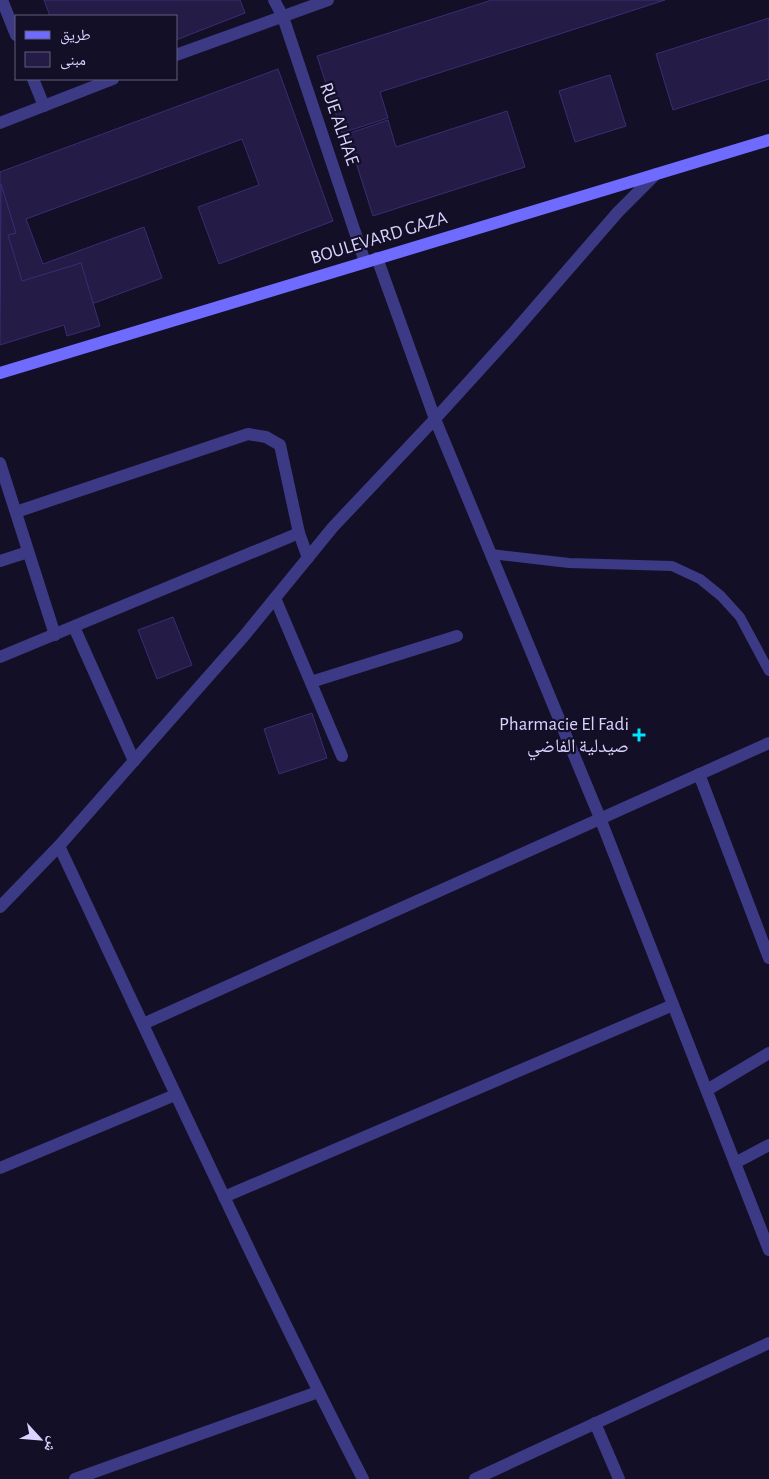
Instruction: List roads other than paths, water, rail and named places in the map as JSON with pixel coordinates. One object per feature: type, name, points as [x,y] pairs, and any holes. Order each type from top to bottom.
[{"type":"main road","name":"BOULEVARD GAZA","points":[[0,373],[769,140]]},
{"type":"street","points":[[2,0],[15,32]]},
{"type":"street","name":"RUE ALHAE","points":[[274,0],[283,17],[371,260],[435,420],[600,818],[769,1247]]},
{"type":"street","points":[[178,54],[328,0]]},
{"type":"street","points":[[33,80],[44,106]]},
{"type":"street","points":[[0,122],[110,80]]},
{"type":"street","points":[[0,907],[59,846],[134,761],[275,598],[333,526],[435,420],[618,212],[656,174]]},
{"type":"street","points":[[16,512],[248,434],[266,437],[280,445],[300,534],[308,558]]},
{"type":"street","points":[[0,463],[55,635]]},
{"type":"street","points":[[0,657],[300,534]]},
{"type":"street","points":[[0,561],[28,552]]},
{"type":"street","points":[[275,598],[342,756]]},
{"type":"street","points":[[74,627],[134,761]]},
{"type":"street","points":[[311,682],[457,636]]},
{"type":"street","points":[[143,1024],[769,743]]},
{"type":"street","points":[[699,774],[769,958]]},
{"type":"street","points":[[59,846],[175,1095],[318,1392],[363,1479]]},
{"type":"street","points":[[224,1197],[673,1005]]},
{"type":"street","points":[[707,1090],[769,1053]]},
{"type":"street","points":[[0,1168],[175,1095]]},
{"type":"street","points":[[735,1163],[769,1145]]},
{"type":"street","points":[[475,1479],[769,1343]]},
{"type":"street","points":[[75,1479],[318,1392]]},
{"type":"street","points":[[595,1423],[619,1479]]},
{"type":"lane","points":[[491,554],[569,563],[672,566],[700,579],[721,596],[740,617],[769,671]]},
{"type":"place","name":"Pharmacie El Fadi صيدلية الفاضي","points":[[639,735]]}]
